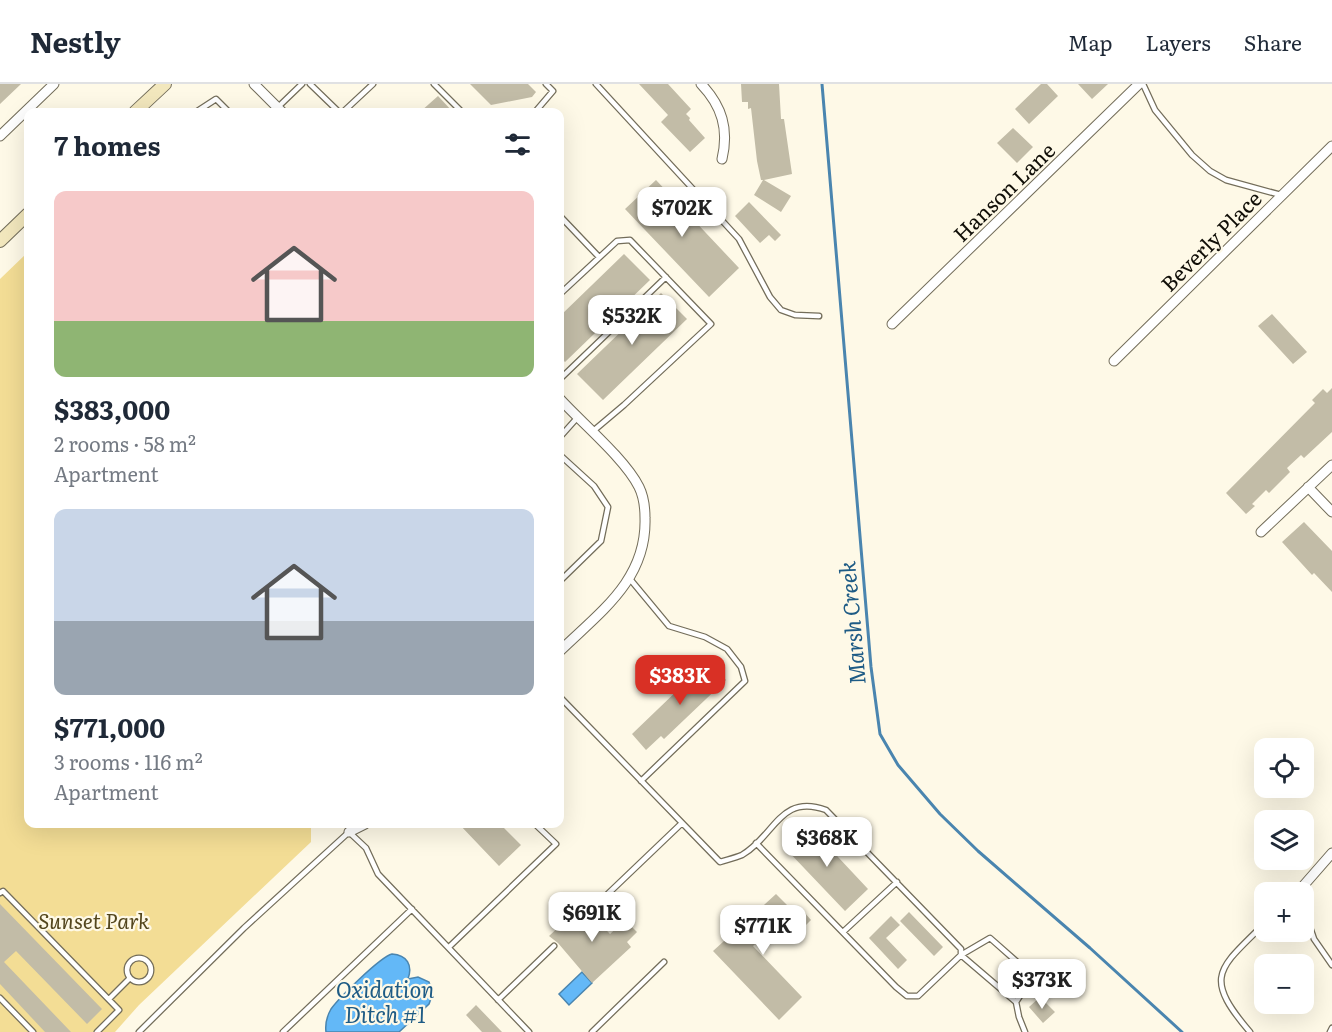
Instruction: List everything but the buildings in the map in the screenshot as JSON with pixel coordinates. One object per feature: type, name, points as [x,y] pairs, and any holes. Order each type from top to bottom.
[{"type":"street","points":[[29,108],[54,84]]},
{"type":"street","points":[[139,108],[165,84]]},
{"type":"street","points":[[254,84],[277,108]]},
{"type":"street","points":[[701,84],[724,119],[726,144],[722,159]]},
{"type":"street","name":"Hanson Lane","points":[[892,324],[1141,84]]},
{"type":"street","points":[[0,136],[24,113]]},
{"type":"street","name":"Beverly Place","points":[[1113,361],[1332,146]]},
{"type":"street","points":[[0,241],[24,218]]},
{"type":"street","points":[[564,406],[620,462],[639,487],[645,503],[645,533],[639,561],[630,579],[564,647]]},
{"type":"street","points":[[1261,532],[1332,465]]},
{"type":"street","points":[[1308,487],[1332,512]]},
{"type":"street","points":[[349,832],[357,828]]},
{"type":"street","points":[[1307,882],[1332,853]]},
{"type":"lane","points":[[281,108],[302,84]]},
{"type":"lane","points":[[310,84],[337,108]]},
{"type":"lane","points":[[346,108],[373,84]]},
{"type":"lane","points":[[434,84],[458,108]]},
{"type":"lane","points":[[538,108],[553,91],[546,84]]},
{"type":"lane","points":[[596,84],[739,239],[770,297],[781,310],[795,315],[819,316]]},
{"type":"lane","points":[[1141,84],[1155,110],[1192,155],[1210,171],[1226,180],[1281,196]]},
{"type":"lane","points":[[202,108],[216,99],[225,108]]},
{"type":"lane","points":[[564,220],[599,257]]},
{"type":"lane","points":[[564,290],[617,241],[630,240],[711,324],[624,405],[591,432]]},
{"type":"lane","points":[[564,375],[666,277]]},
{"type":"lane","points":[[564,433],[578,418]]},
{"type":"lane","points":[[564,459],[594,486],[608,507],[601,541],[564,577]]},
{"type":"lane","points":[[630,579],[669,626],[705,637],[727,649],[741,667],[745,681],[641,781]]},
{"type":"lane","points":[[564,701],[720,862],[742,855],[790,810],[802,805],[812,805],[826,810],[961,949],[961,955],[1016,1002]]},
{"type":"lane","points":[[591,910],[682,823]]},
{"type":"lane","points":[[449,947],[556,844],[539,828]]},
{"type":"lane","points":[[139,1032],[244,928],[349,832],[366,848],[378,874],[529,1032]]},
{"type":"lane","points":[[756,843],[907,996],[918,996],[961,955],[990,938],[1033,976],[1016,1002],[1018,1017],[1025,1032]]},
{"type":"lane","points":[[843,932],[897,882]]},
{"type":"lane","points":[[0,893],[3,891],[119,1010],[97,1032]]},
{"type":"lane","points":[[283,1032],[412,909]]},
{"type":"lane","points":[[1250,1032],[1226,998],[1222,989],[1221,974],[1228,960],[1254,934]]},
{"type":"lane","points":[[1314,939],[1332,965]]},
{"type":"lane","points":[[498,1000],[554,946]]},
{"type":"lane","points":[[141,958],[148,962],[151,971],[148,979],[137,982],[130,978],[127,968],[133,960],[141,958]]},
{"type":"lane","points":[[592,1032],[664,962]]},
{"type":"lane","points":[[109,999],[130,978]]},
{"type":"lane","points":[[0,998],[33,1032]]},
{"type":"green space","name":"Sunset Park","points":[[24,256],[24,828],[311,828],[311,842],[139,1005],[115,1032],[0,1032],[0,279]]},
{"type":"water","name":"Oxidation Ditch #1","points":[[392,954],[402,956],[409,965],[408,979],[418,977],[429,982],[433,993],[429,1004],[399,1032],[326,1032],[327,1017],[335,1004],[370,970]]},
{"type":"water","points":[[582,972],[592,983],[569,1005],[559,994]]},
{"type":"waterway","name":"Marsh Creek","points":[[822,84],[871,667],[880,734],[898,765],[940,814],[978,851],[1182,1032]]}]
